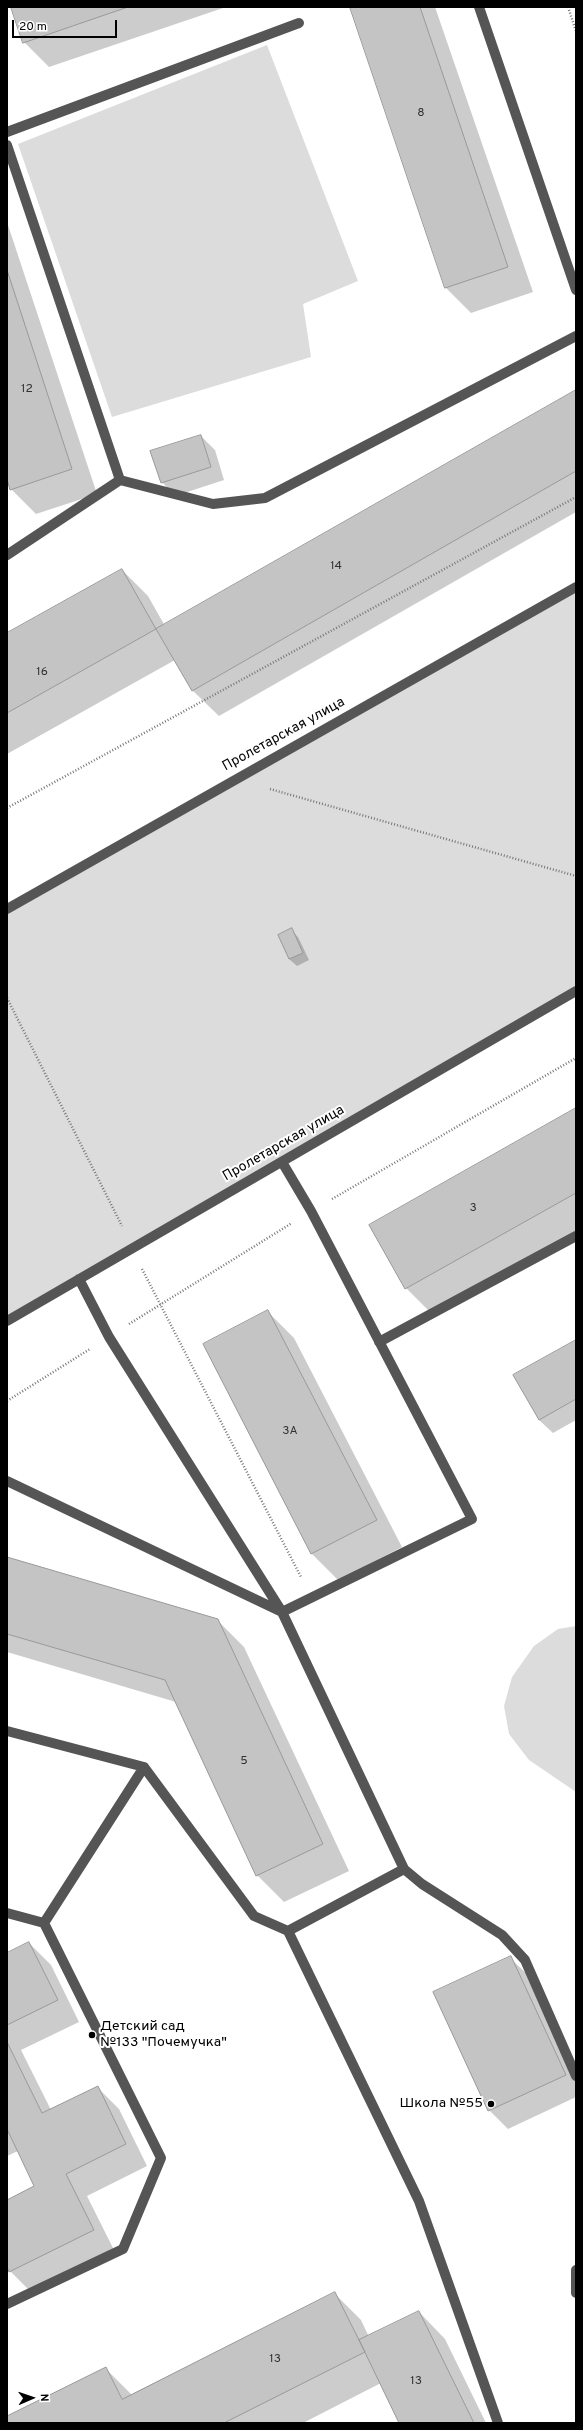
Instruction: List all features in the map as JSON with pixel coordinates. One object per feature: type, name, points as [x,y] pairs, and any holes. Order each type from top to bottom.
[{"type":"street","points":[[479,7],[576,290]]},
{"type":"street","points":[[7,132],[299,23]]},
{"type":"street","points":[[7,144],[120,480]]},
{"type":"street","points":[[7,555],[120,480],[213,504],[265,498],[576,336]]},
{"type":"street","name":"Пролетарская улица","points":[[7,909],[576,586]]},
{"type":"street","name":"Пролетарская улица","points":[[7,1321],[576,991]]},
{"type":"street","points":[[282,1162],[312,1211],[472,1519],[282,1612]]},
{"type":"street","points":[[379,1342],[576,1236]]},
{"type":"street","points":[[79,1279],[110,1337],[282,1612],[404,1869],[422,1884],[502,1935],[525,1960],[576,2076]]},
{"type":"street","points":[[7,1481],[282,1612]]},
{"type":"street","points":[[7,1731],[144,1767],[254,1916],[288,1931],[418,2201],[498,2423]]},
{"type":"street","points":[[44,1923],[144,1767]]},
{"type":"street","points":[[288,1931],[404,1869]]},
{"type":"street","points":[[7,1913],[44,1923],[161,2158],[123,2249],[7,2304]]},
{"type":"street","points":[[576,2270],[576,2293]]},
{"type":"path","points":[[568,7],[576,31]]},
{"type":"path","points":[[7,808],[576,497]]},
{"type":"path","points":[[234,779],[576,876]]},
{"type":"path","points":[[7,998],[133,1248],[160,1305],[311,1597]]},
{"type":"path","points":[[7,1401],[312,1211],[576,1058]]},
{"type":"shaded area","points":[[267,45],[358,281],[303,304],[311,357],[112,417],[18,144]]},
{"type":"shaded area","points":[[576,589],[576,986],[7,1321],[7,912]]},
{"type":"shaded area","points":[[576,1626],[576,1792],[529,1760],[509,1734],[504,1706],[512,1677],[534,1646],[558,1629]]},
{"type":"building","points":[[11,7],[128,7],[23,43]]},
{"type":"building","points":[[350,7],[420,7],[508,267],[445,288]]},
{"type":"building","points":[[7,270],[72,469],[10,490],[7,479]]},
{"type":"building","points":[[576,390],[576,471],[192,691],[156,629]]},
{"type":"building","points":[[201,435],[211,467],[161,483],[150,451]]},
{"type":"building","points":[[122,569],[156,629],[7,713],[7,633]]},
{"type":"building","points":[[292,928],[303,953],[289,959],[278,935]]},
{"type":"building","points":[[576,1108],[576,1193],[405,1289],[369,1225]]},
{"type":"building","points":[[268,1310],[377,1520],[311,1554],[203,1344]]},
{"type":"building","points":[[576,1340],[576,1399],[539,1420],[513,1375]]},
{"type":"building","points":[[7,1557],[218,1619],[323,1844],[256,1876],[165,1680],[7,1634]]},
{"type":"building","points":[[29,1942],[58,2000],[7,2025],[7,1953]]},
{"type":"building","points":[[511,1956],[566,2075],[488,2111],[433,1992]]},
{"type":"building","points":[[7,2042],[42,2113],[98,2086],[126,2144],[66,2174],[94,2230],[9,2272],[7,2267],[7,2200],[34,2186],[7,2129]]},
{"type":"building","points":[[335,2292],[365,2352],[224,2423],[7,2423],[7,2416],[106,2367],[122,2399]]},
{"type":"building","points":[[419,2311],[474,2423],[399,2423],[359,2340]]},
{"type":"place","name":"Детский сад №133 \"Почемучка\"","points":[[92,2035]]},
{"type":"place","name":"Школа №55","points":[[491,2104]]}]
